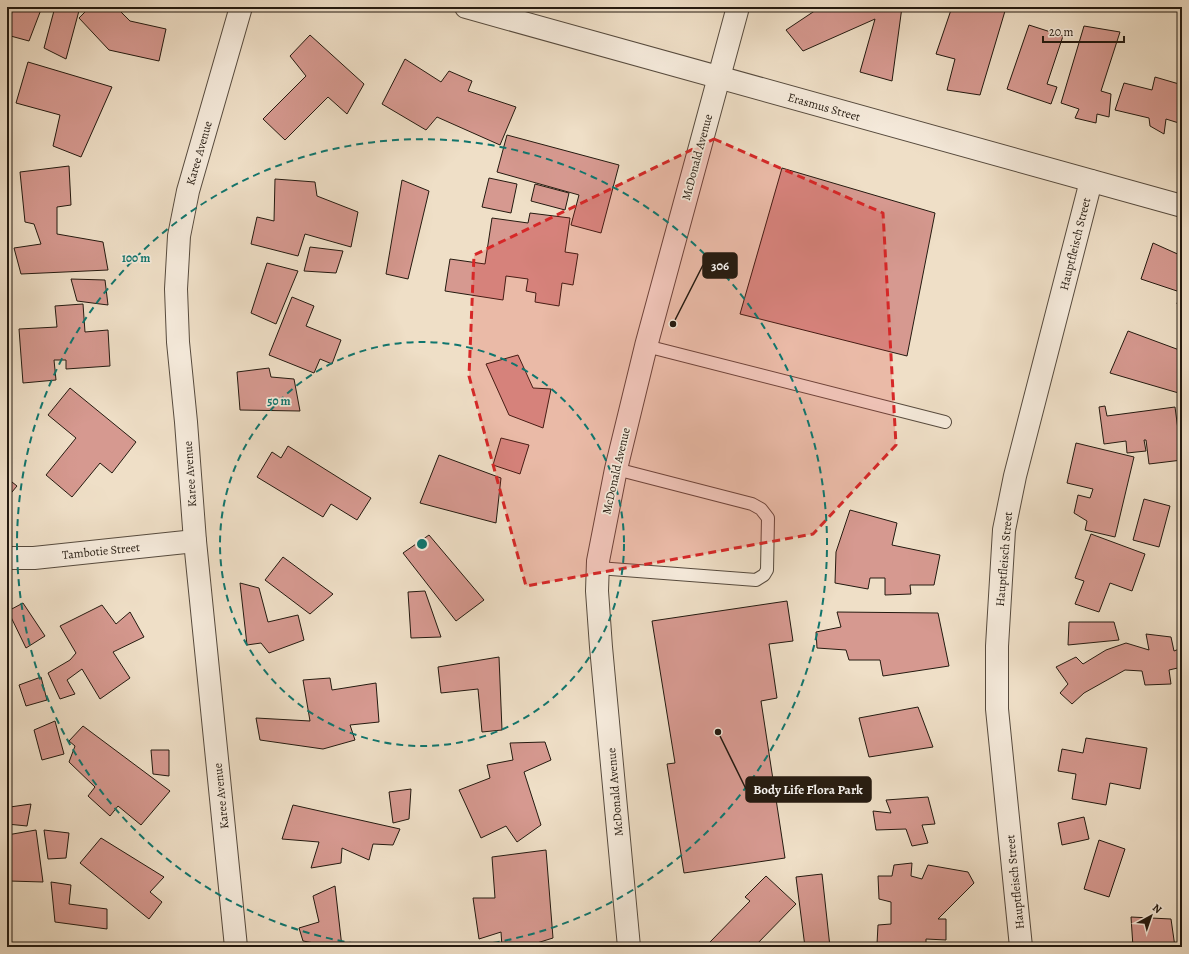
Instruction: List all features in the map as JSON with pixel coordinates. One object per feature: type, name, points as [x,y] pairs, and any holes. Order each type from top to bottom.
[{"type":"street","name":"Karee Avenue","points":[[236,947],[195,541],[176,289],[179,236],[188,191],[241,7]]},
{"type":"street","name":"Erasmus Street","points":[[466,7],[1182,206]]},
{"type":"street","name":"McDonald Avenue","points":[[629,947],[600,631],[597,591],[598,561],[616,469],[646,346],[738,7]]},
{"type":"street","name":"Hauptfleisch Street","points":[[1021,947],[997,709],[997,646],[1004,530],[1015,476],[1091,181]]},
{"type":"street","name":"Tambotie Street","points":[[7,558],[34,558],[195,541]]},
{"type":"lane","points":[[646,346],[945,422]]},
{"type":"lane","points":[[598,568],[756,580],[764,576],[767,570],[768,518],[761,509],[752,504],[616,469]]},
{"type":"highlighted area","points":[[714,139],[883,213],[896,445],[813,534],[526,586],[469,376],[474,255]]},
{"type":"building","points":[[13,7],[42,7],[29,41],[7,35]]},
{"type":"building","points":[[55,7],[80,7],[66,59],[44,48]]},
{"type":"building","points":[[90,7],[116,7],[130,21],[166,29],[159,61],[109,50],[79,18]]},
{"type":"building","points":[[817,7],[902,7],[892,81],[860,72],[875,19],[803,51],[786,30],[816,10]]},
{"type":"building","points":[[952,7],[989,7],[1005,11],[980,95],[947,90],[955,59],[936,54]]},
{"type":"building","points":[[1029,25],[1063,36],[1047,84],[1057,87],[1051,104],[1007,89]]},
{"type":"building","points":[[1084,26],[1120,32],[1101,91],[1111,94],[1109,117],[1097,114],[1096,123],[1075,118],[1079,109],[1061,103]]},
{"type":"building","points":[[310,35],[364,84],[347,114],[328,97],[285,140],[263,119],[306,76],[290,56]]},
{"type":"building","points":[[405,59],[441,82],[449,71],[472,81],[468,91],[516,107],[500,145],[437,117],[426,130],[382,104]]},
{"type":"building","points":[[28,62],[112,87],[81,157],[53,146],[60,115],[16,103]]},
{"type":"building","points":[[1155,77],[1179,84],[1178,95],[1182,96],[1182,124],[1166,119],[1164,134],[1150,126],[1149,118],[1115,110],[1124,83],[1152,90]]},
{"type":"building","points":[[507,135],[619,165],[601,233],[571,225],[579,195],[497,172]]},
{"type":"building","points":[[69,166],[71,205],[57,207],[57,234],[103,242],[108,270],[21,274],[14,248],[41,244],[34,224],[25,222],[20,172]]},
{"type":"building","points":[[782,168],[935,213],[907,356],[740,314]]},
{"type":"building","points":[[489,178],[517,184],[511,213],[482,207]]},
{"type":"building","points":[[275,179],[315,182],[317,196],[358,212],[351,247],[305,234],[298,256],[251,244],[257,217],[274,221]]},
{"type":"building","points":[[402,180],[429,191],[408,279],[386,274]]},
{"type":"building","points":[[535,184],[569,193],[565,210],[531,201]]},
{"type":"building","points":[[530,213],[570,218],[565,252],[578,254],[573,285],[562,283],[559,306],[535,302],[536,293],[526,291],[528,279],[506,276],[503,300],[445,291],[450,259],[485,264],[492,218],[528,223]]},
{"type":"building","points":[[1153,243],[1182,256],[1182,305],[1177,304],[1180,292],[1141,279]]},
{"type":"building","points":[[310,247],[343,251],[336,273],[304,271]]},
{"type":"building","points":[[267,263],[298,271],[276,324],[251,313]]},
{"type":"building","points":[[71,279],[105,280],[108,305],[77,301]]},
{"type":"building","points":[[292,297],[314,306],[306,326],[341,340],[332,364],[320,359],[314,373],[269,355]]},
{"type":"building","points":[[83,304],[85,332],[108,330],[110,366],[66,369],[66,360],[54,360],[56,380],[23,383],[19,329],[57,327],[55,306]]},
{"type":"building","points":[[1128,331],[1182,351],[1182,394],[1110,373]]},
{"type":"building","points":[[518,355],[533,388],[551,389],[543,428],[509,415],[486,364]]},
{"type":"building","points":[[269,368],[271,377],[294,379],[300,411],[240,410],[237,372]]},
{"type":"building","points":[[70,388],[136,442],[112,473],[100,463],[72,497],[46,475],[76,438],[48,415]]},
{"type":"building","points":[[1105,406],[1107,416],[1175,407],[1182,460],[1149,464],[1146,440],[1144,440],[1146,451],[1127,453],[1126,441],[1104,444],[1099,407]]},
{"type":"building","points":[[501,438],[529,445],[520,474],[493,465]]},
{"type":"building","points":[[1076,443],[1134,457],[1115,537],[1085,530],[1087,521],[1074,513],[1078,495],[1090,498],[1093,489],[1067,483]]},
{"type":"building","points":[[288,446],[371,498],[357,520],[331,504],[323,517],[257,477],[272,452],[281,458]]},
{"type":"building","points":[[439,455],[501,478],[496,523],[420,503]]},
{"type":"building","points":[[7,478],[17,486],[7,498]]},
{"type":"building","points":[[1144,499],[1170,506],[1159,547],[1133,540]]},
{"type":"building","points":[[850,510],[897,523],[892,545],[940,555],[934,585],[910,585],[911,594],[885,595],[885,578],[870,578],[868,589],[835,583],[836,552]]},
{"type":"building","points":[[1091,534],[1145,554],[1132,591],[1110,583],[1099,612],[1075,604],[1084,581],[1075,578]]},
{"type":"building","points":[[429,535],[484,600],[456,621],[403,553]]},
{"type":"building","points":[[283,557],[333,594],[310,614],[265,580]]},
{"type":"building","points":[[240,583],[259,588],[268,622],[298,615],[304,640],[269,653],[261,643],[247,645]]},
{"type":"building","points":[[425,591],[441,637],[411,638],[408,592]]},
{"type":"building","points":[[787,601],[793,641],[769,644],[777,698],[761,701],[785,858],[684,873],[667,764],[675,763],[652,621]]},
{"type":"building","points":[[23,603],[45,636],[26,648],[8,611]]},
{"type":"building","points":[[102,605],[116,624],[130,612],[144,637],[113,652],[130,678],[100,699],[82,669],[67,680],[75,694],[60,699],[48,673],[70,660],[76,653],[60,626]]},
{"type":"building","points":[[837,612],[938,613],[949,666],[883,676],[880,660],[849,660],[846,650],[817,648],[816,632],[841,627]]},
{"type":"building","points":[[1069,622],[1114,622],[1119,640],[1068,645]]},
{"type":"building","points":[[1146,634],[1171,637],[1174,651],[1179,649],[1182,655],[1182,667],[1169,670],[1171,684],[1145,685],[1142,671],[1125,670],[1084,693],[1072,704],[1060,693],[1068,684],[1056,667],[1076,657],[1083,664],[1106,650],[1126,643],[1149,650]]},
{"type":"building","points":[[7,653],[9,682],[7,683]]},
{"type":"building","points":[[499,657],[502,730],[482,732],[478,689],[441,693],[438,667]]},
{"type":"building","points":[[41,677],[47,700],[26,706],[19,685]]},
{"type":"building","points":[[330,678],[332,690],[376,683],[379,722],[350,725],[355,740],[323,749],[260,740],[256,718],[310,721],[303,680]]},
{"type":"building","points":[[918,707],[933,747],[869,757],[859,718]]},
{"type":"building","points":[[55,721],[64,754],[42,760],[34,730]]},
{"type":"building","points":[[83,726],[170,791],[141,825],[118,806],[110,816],[88,796],[95,787],[69,762],[75,746],[69,741]]},
{"type":"building","points":[[1086,738],[1147,748],[1140,789],[1110,783],[1106,805],[1072,799],[1076,774],[1058,771],[1062,749],[1083,753]]},
{"type":"building","points":[[545,742],[551,760],[524,772],[541,825],[517,842],[506,826],[481,838],[459,790],[490,778],[487,765],[513,760],[510,743]]},
{"type":"building","points":[[151,750],[169,750],[169,776],[153,774]]},
{"type":"building","points":[[411,789],[409,819],[393,823],[389,792]]},
{"type":"building","points":[[928,797],[935,824],[922,825],[928,843],[912,846],[906,829],[876,830],[873,811],[891,813],[886,800]]},
{"type":"building","points":[[31,804],[27,826],[7,824],[10,807]]},
{"type":"building","points":[[293,805],[400,829],[393,845],[373,844],[369,860],[342,848],[341,863],[311,868],[319,842],[282,839]]},
{"type":"building","points":[[1084,817],[1089,839],[1062,845],[1058,823]]},
{"type":"building","points":[[36,830],[43,882],[9,881],[7,835]]},
{"type":"building","points":[[44,830],[69,833],[66,858],[48,859]]},
{"type":"building","points":[[101,838],[164,877],[150,892],[162,902],[149,919],[80,863]]},
{"type":"building","points":[[1099,840],[1125,849],[1109,897],[1084,889]]},
{"type":"building","points":[[546,850],[553,938],[524,947],[502,947],[501,932],[479,939],[473,898],[495,898],[492,857]]},
{"type":"building","points":[[912,863],[911,876],[922,879],[928,865],[968,872],[974,883],[938,919],[946,919],[946,940],[926,939],[926,947],[901,947],[877,944],[878,925],[891,924],[891,902],[879,899],[878,876],[892,876],[894,865]]},
{"type":"building","points":[[822,874],[830,947],[805,947],[796,877]]},
{"type":"building","points":[[766,876],[796,904],[754,947],[716,947],[710,942],[750,901],[745,897]]},
{"type":"building","points":[[51,882],[71,885],[69,904],[107,909],[107,929],[55,922]]},
{"type":"building","points":[[335,886],[342,947],[320,947],[320,944],[303,941],[299,928],[319,922],[313,896]]},
{"type":"building","points":[[1131,917],[1171,919],[1175,947],[1133,947]]},
{"type":"place","name":"306","points":[[673,324]]},
{"type":"place","name":"Body Life Flora Park","points":[[718,732]]}]
